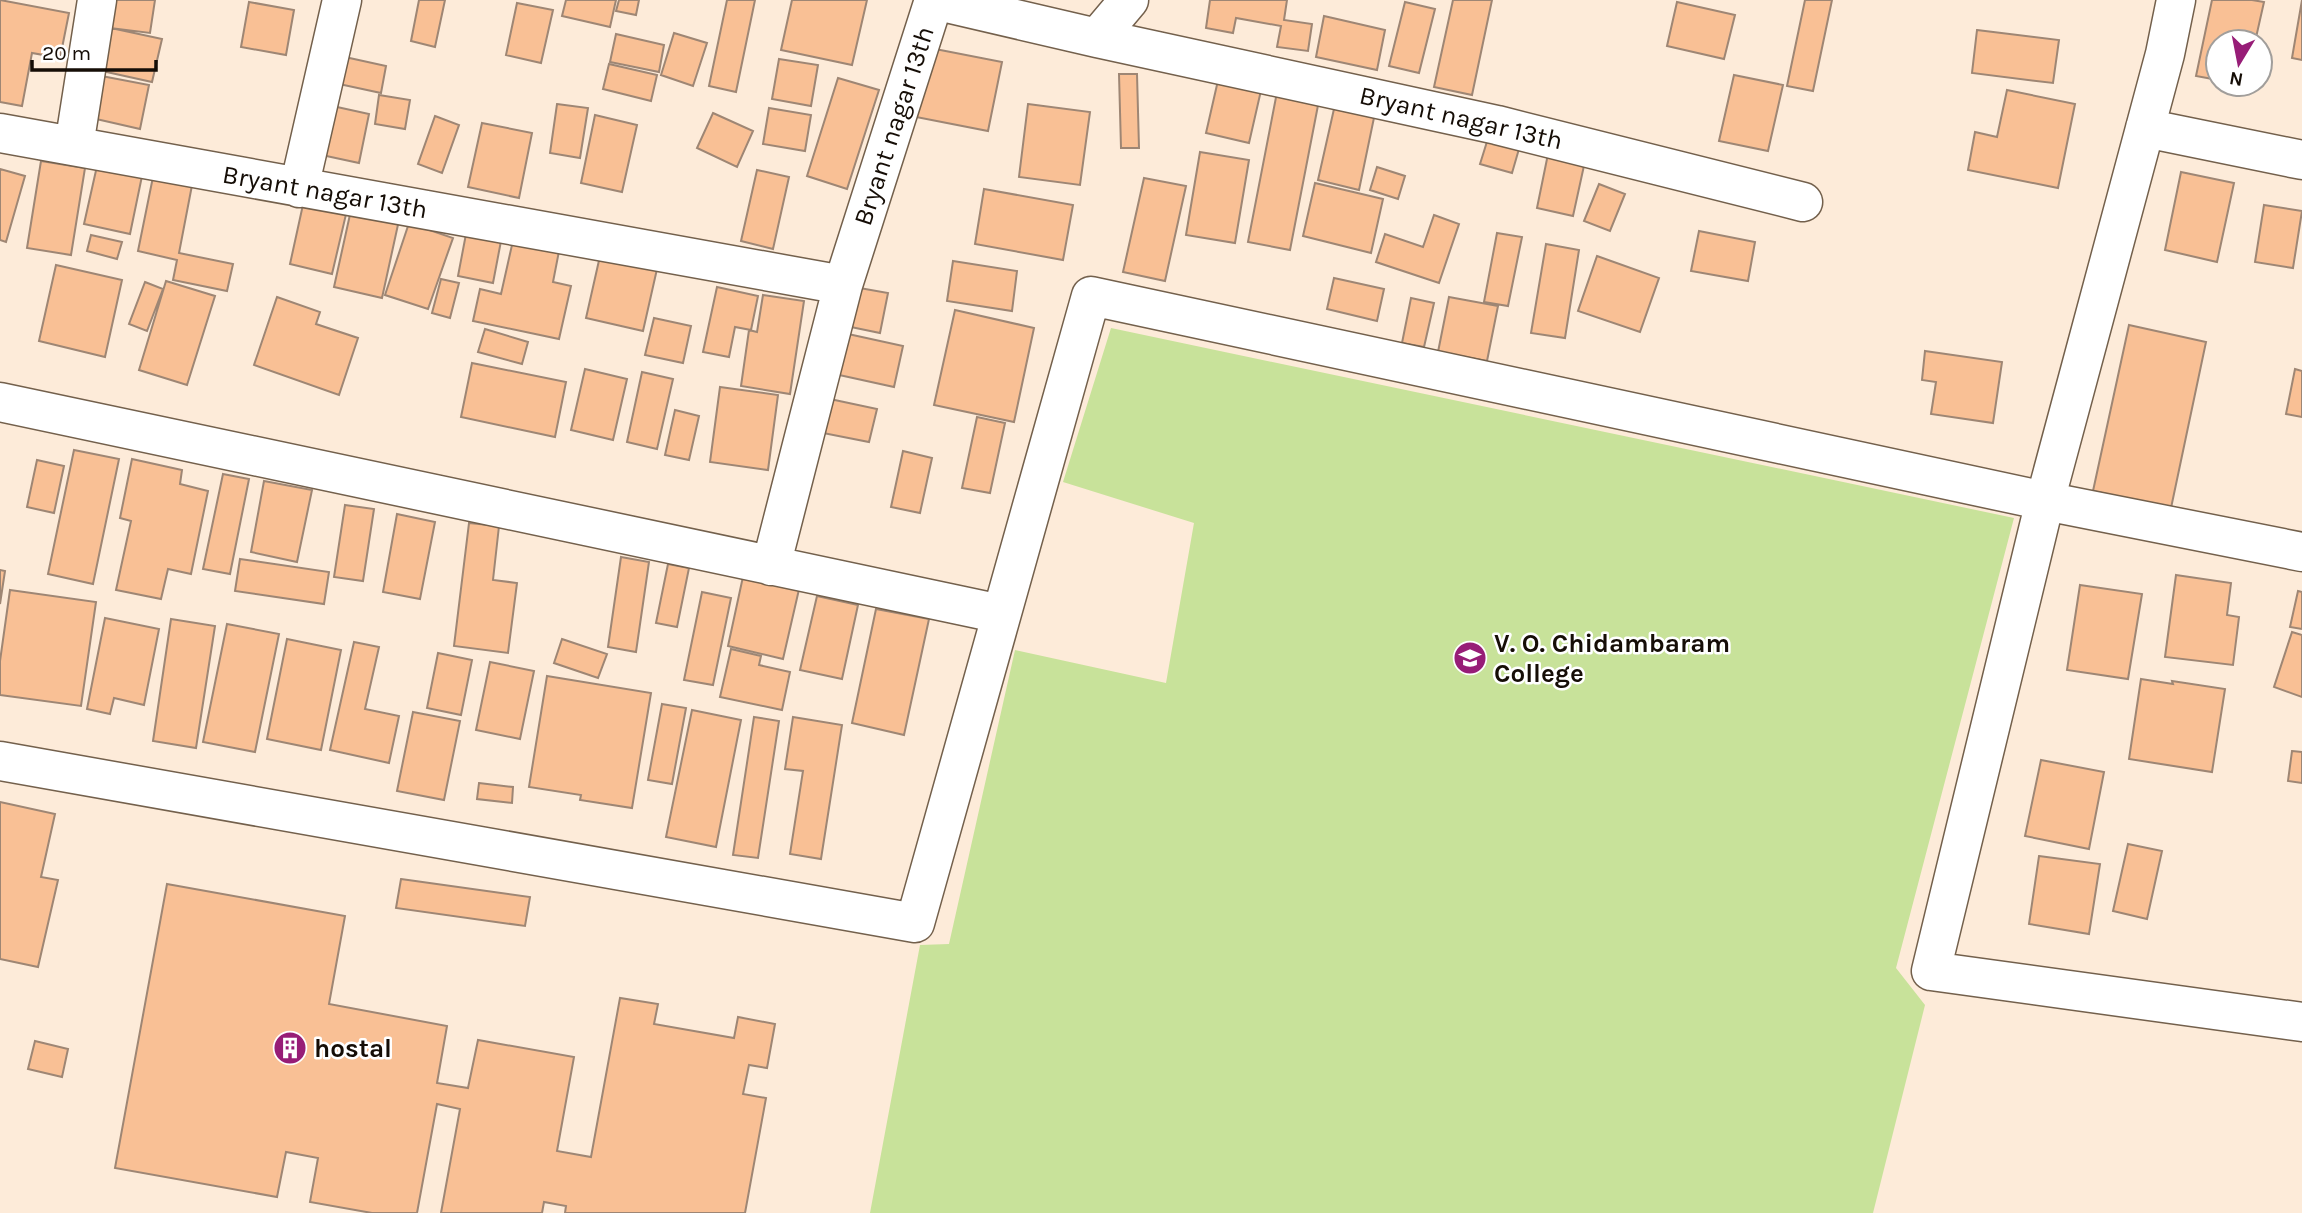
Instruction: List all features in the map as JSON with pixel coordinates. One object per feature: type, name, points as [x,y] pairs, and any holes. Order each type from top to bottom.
[{"type":"street","points":[[75,146],[97,0]]},
{"type":"street","points":[[299,188],[342,0]]},
{"type":"street","name":"Bryant nagar 13th","points":[[0,133],[843,285],[934,0],[1497,125],[1803,202]]},
{"type":"street","points":[[1097,38],[1129,0]]},
{"type":"street","points":[[2176,0],[2165,54],[2045,501],[1931,971],[2302,1022]]},
{"type":"street","points":[[2145,128],[2302,160]]},
{"type":"street","points":[[771,566],[843,285]]},
{"type":"street","points":[[0,761],[915,923],[1091,296],[2045,501],[2302,552]]},
{"type":"street","points":[[0,402],[1001,614]]},
{"type":"green space","name":"V. O. Chidambaram College","points":[[1111,328],[2014,518],[1896,968],[1925,1005],[1873,1213],[870,1213],[920,945],[949,944],[1015,650],[1166,683],[1194,523],[1063,482]]},
{"type":"building","points":[[0,0],[69,13],[60,58],[32,53],[22,106],[0,102]]},
{"type":"building","points":[[114,0],[155,0],[150,33],[110,28]]},
{"type":"building","points":[[419,0],[445,0],[435,47],[411,41]]},
{"type":"building","points":[[566,0],[616,0],[610,27],[562,16]]},
{"type":"building","points":[[619,0],[639,0],[636,15],[616,11]]},
{"type":"building","points":[[727,0],[755,0],[736,92],[709,86]]},
{"type":"building","points":[[792,0],[867,0],[852,65],[781,50]]},
{"type":"building","points":[[1210,0],[1287,0],[1284,20],[1312,24],[1308,51],[1277,47],[1281,26],[1236,18],[1233,33],[1206,28]]},
{"type":"building","points":[[1453,0],[1492,0],[1472,95],[1434,87]]},
{"type":"building","points":[[1805,0],[1832,0],[1813,91],[1787,86]]},
{"type":"building","points":[[2212,0],[2264,2],[2258,28],[2206,28]]},
{"type":"building","points":[[2302,0],[2302,60],[2292,58]]},
{"type":"building","points":[[249,2],[294,10],[286,55],[241,47]]},
{"type":"building","points":[[1405,2],[1435,9],[1419,73],[1389,66]]},
{"type":"building","points":[[1677,2],[1735,15],[1724,59],[1667,46]]},
{"type":"building","points":[[517,3],[553,10],[541,63],[506,55]]},
{"type":"building","points":[[1324,16],[1385,30],[1377,70],[1316,57]]},
{"type":"building","points":[[111,28],[162,39],[152,82],[102,71]]},
{"type":"building","points":[[1977,30],[2059,40],[2053,83],[1972,73]]},
{"type":"building","points":[[674,33],[707,43],[693,86],[661,75]]},
{"type":"building","points":[[616,34],[664,45],[659,72],[610,62]]},
{"type":"building","points":[[2204,38],[2204,77],[2196,76]]},
{"type":"building","points":[[925,47],[1002,62],[988,131],[911,116]]},
{"type":"building","points":[[345,57],[386,66],[381,93],[339,84]]},
{"type":"building","points":[[779,59],[818,65],[811,106],[772,99]]},
{"type":"building","points":[[609,64],[657,75],[651,101],[603,89]]},
{"type":"building","points":[[91,74],[149,85],[140,129],[83,116]]},
{"type":"building","points":[[1119,74],[1137,74],[1139,148],[1121,148]]},
{"type":"building","points":[[1734,75],[1783,85],[1768,151],[1719,141]]},
{"type":"building","points":[[1219,76],[1262,86],[1249,143],[1206,133]]},
{"type":"building","points":[[838,78],[879,90],[847,189],[807,176]]},
{"type":"building","points":[[1278,87],[1320,95],[1290,250],[1248,242]]},
{"type":"building","points":[[2007,90],[2075,104],[2058,188],[1968,170],[1975,132],[1997,137]]},
{"type":"building","points":[[379,95],[410,100],[405,129],[375,124]]},
{"type":"building","points":[[1336,100],[1376,108],[1359,190],[1318,180]]},
{"type":"building","points":[[557,104],[588,108],[580,158],[550,153]]},
{"type":"building","points":[[1028,104],[1090,112],[1080,185],[1019,177]]},
{"type":"building","points":[[328,105],[369,114],[359,163],[317,154]]},
{"type":"building","points":[[769,108],[811,115],[805,151],[763,144]]},
{"type":"building","points":[[713,113],[753,131],[737,167],[697,148]]},
{"type":"building","points":[[595,115],[637,125],[622,192],[581,183]]},
{"type":"building","points":[[435,116],[459,125],[442,173],[418,164]]},
{"type":"building","points":[[482,123],[532,133],[519,198],[468,187]]},
{"type":"building","points":[[1490,132],[1521,142],[1512,173],[1480,164]]},
{"type":"building","points":[[1200,152],[1249,160],[1235,243],[1186,235]]},
{"type":"building","points":[[1548,154],[1585,161],[1573,216],[1537,208]]},
{"type":"building","points":[[41,161],[85,168],[71,255],[27,248]]},
{"type":"building","points":[[97,166],[142,176],[130,234],[84,224]]},
{"type":"building","points":[[1377,167],[1405,176],[1398,199],[1370,190]]},
{"type":"building","points":[[0,169],[25,176],[6,242],[0,240]]},
{"type":"building","points":[[757,170],[789,177],[773,249],[741,241]]},
{"type":"building","points":[[154,172],[193,180],[179,253],[233,264],[227,291],[173,280],[177,260],[138,251]]},
{"type":"building","points":[[2181,172],[2234,183],[2217,262],[2165,250]]},
{"type":"building","points":[[1144,178],[1186,186],[1165,281],[1123,272]]},
{"type":"building","points":[[1315,183],[1383,199],[1371,253],[1303,236]]},
{"type":"building","points":[[1599,184],[1625,194],[1610,231],[1584,221]]},
{"type":"building","points":[[984,189],[1073,205],[1063,260],[975,244]]},
{"type":"building","points":[[304,200],[347,210],[332,274],[290,264]]},
{"type":"building","points":[[2264,205],[2302,211],[2293,268],[2255,262]]},
{"type":"building","points":[[351,210],[399,220],[382,298],[334,287]]},
{"type":"building","points":[[1434,215],[1459,224],[1439,283],[1376,262],[1385,234],[1423,247]]},
{"type":"building","points":[[409,223],[453,238],[428,309],[385,295]]},
{"type":"building","points":[[1699,231],[1755,242],[1748,281],[1691,271]]},
{"type":"building","points":[[1497,233],[1522,237],[1508,306],[1484,302]]},
{"type":"building","points":[[466,234],[501,241],[493,283],[458,276]]},
{"type":"building","points":[[91,235],[122,242],[117,259],[87,251]]},
{"type":"building","points":[[514,236],[560,246],[553,282],[571,286],[559,339],[473,321],[480,289],[501,294]]},
{"type":"building","points":[[1546,244],[1579,250],[1565,338],[1531,333]]},
{"type":"building","points":[[600,256],[657,269],[643,331],[586,318]]},
{"type":"building","points":[[1597,256],[1659,278],[1640,332],[1578,311]]},
{"type":"building","points":[[953,261],[1017,271],[1012,311],[947,301]]},
{"type":"building","points":[[56,265],[122,280],[105,357],[39,341]]},
{"type":"building","points":[[1334,278],[1384,289],[1377,321],[1327,309]]},
{"type":"building","points":[[441,279],[459,283],[450,318],[432,313]]},
{"type":"building","points":[[166,281],[215,296],[187,385],[139,370]]},
{"type":"building","points":[[145,282],[163,289],[147,331],[129,324]]},
{"type":"building","points":[[717,287],[758,296],[751,330],[735,327],[729,357],[703,352]]},
{"type":"building","points":[[854,287],[888,293],[880,333],[846,326]]},
{"type":"building","points":[[763,295],[804,301],[790,394],[741,386],[749,330],[757,332]]},
{"type":"building","points":[[277,297],[320,312],[316,324],[358,338],[339,395],[254,365]]},
{"type":"building","points":[[1449,297],[1498,306],[1487,361],[1438,352]]},
{"type":"building","points":[[1411,298],[1434,303],[1424,347],[1402,343]]},
{"type":"building","points":[[955,310],[1034,328],[1014,422],[934,405]]},
{"type":"building","points":[[654,318],[691,326],[683,363],[645,355]]},
{"type":"building","points":[[2129,325],[2206,342],[2171,508],[2093,491]]},
{"type":"building","points":[[485,329],[528,342],[522,364],[478,352]]},
{"type":"building","points":[[839,332],[903,346],[894,387],[830,373]]},
{"type":"building","points":[[1925,351],[2002,362],[1993,423],[1931,414],[1936,382],[1922,380]]},
{"type":"building","points":[[472,363],[566,382],[555,437],[461,417]]},
{"type":"building","points":[[585,369],[627,379],[613,440],[571,430]]},
{"type":"building","points":[[2295,369],[2302,371],[2302,417],[2286,414]]},
{"type":"building","points":[[642,372],[673,379],[657,449],[627,442]]},
{"type":"building","points":[[720,387],[778,395],[768,470],[710,462]]},
{"type":"building","points":[[830,399],[877,409],[869,442],[823,433]]},
{"type":"building","points":[[675,410],[699,416],[689,460],[665,455]]},
{"type":"building","points":[[977,417],[1005,423],[990,493],[962,488]]},
{"type":"building","points":[[74,450],[119,459],[93,584],[48,574]]},
{"type":"building","points":[[903,451],[932,458],[920,513],[891,507]]},
{"type":"building","points":[[132,459],[182,470],[180,484],[208,491],[191,574],[168,569],[161,599],[116,590],[131,521],[120,518]]},
{"type":"building","points":[[37,460],[64,466],[54,513],[27,507]]},
{"type":"building","points":[[223,474],[249,479],[230,574],[203,569]]},
{"type":"building","points":[[264,481],[312,490],[297,562],[251,552]]},
{"type":"building","points":[[345,505],[374,509],[363,581],[334,577]]},
{"type":"building","points":[[397,514],[435,522],[420,599],[383,592]]},
{"type":"building","points":[[469,523],[499,526],[493,580],[517,583],[508,653],[454,646]]},
{"type":"building","points":[[621,557],[649,562],[636,652],[608,647]]},
{"type":"building","points":[[240,559],[329,572],[324,604],[235,591]]},
{"type":"building","points":[[668,564],[689,568],[677,627],[656,623]]},
{"type":"building","points":[[0,570],[5,571],[0,604]]},
{"type":"building","points":[[744,572],[800,585],[783,659],[728,646]]},
{"type":"building","points":[[2176,575],[2231,583],[2227,615],[2239,617],[2233,665],[2165,657]]},
{"type":"building","points":[[2080,585],[2142,594],[2128,679],[2067,670]]},
{"type":"building","points":[[10,590],[96,602],[81,706],[0,695],[0,661]]},
{"type":"building","points":[[2298,591],[2302,592],[2302,629],[2290,627]]},
{"type":"building","points":[[702,592],[731,598],[713,685],[684,680]]},
{"type":"building","points":[[817,596],[858,605],[842,679],[800,670]]},
{"type":"building","points":[[876,609],[929,619],[904,735],[852,723]]},
{"type":"building","points":[[105,618],[159,629],[144,705],[114,698],[110,714],[87,709]]},
{"type":"building","points":[[171,619],[215,626],[196,748],[153,741]]},
{"type":"building","points":[[227,624],[279,634],[255,752],[203,742]]},
{"type":"building","points":[[2292,632],[2302,635],[2302,697],[2274,687]]},
{"type":"building","points":[[287,639],[341,650],[321,750],[267,739]]},
{"type":"building","points":[[562,639],[607,654],[598,678],[554,663]]},
{"type":"building","points":[[354,642],[379,647],[365,709],[399,716],[389,763],[330,750]]},
{"type":"building","points":[[731,649],[761,656],[759,665],[790,672],[782,710],[720,697]]},
{"type":"building","points":[[438,653],[472,660],[461,715],[427,708]]},
{"type":"building","points":[[490,662],[534,671],[520,739],[476,730]]},
{"type":"building","points":[[547,676],[651,693],[632,808],[580,800],[581,795],[529,787]]},
{"type":"building","points":[[2141,679],[2225,689],[2212,772],[2129,759]]},
{"type":"building","points":[[662,704],[686,708],[672,784],[648,780]]},
{"type":"building","points":[[692,710],[741,720],[716,847],[666,837]]},
{"type":"building","points":[[413,712],[460,721],[444,800],[397,791]]},
{"type":"building","points":[[754,717],[779,721],[758,858],[733,855]]},
{"type":"building","points":[[793,717],[842,725],[821,859],[790,854],[803,771],[785,769]]},
{"type":"building","points":[[2292,751],[2302,752],[2302,783],[2288,781]]},
{"type":"building","points":[[2041,760],[2104,772],[2089,849],[2025,836]]},
{"type":"building","points":[[479,783],[513,787],[512,803],[477,799]]},
{"type":"building","points":[[0,802],[55,814],[41,877],[58,880],[38,967],[0,959]]},
{"type":"building","points":[[2128,844],[2162,851],[2147,919],[2113,911]]},
{"type":"building","points":[[2039,856],[2100,864],[2089,934],[2029,924]]},
{"type":"building","points":[[401,879],[530,897],[525,926],[396,908]]},
{"type":"building","name":"hostal","points":[[167,884],[345,916],[329,1004],[447,1026],[437,1083],[468,1088],[478,1040],[574,1057],[557,1151],[591,1157],[620,998],[658,1004],[654,1024],[734,1038],[738,1017],[775,1024],[767,1068],[749,1065],[743,1094],[766,1098],[745,1213],[565,1213],[566,1206],[544,1202],[542,1213],[441,1213],[460,1109],[437,1104],[417,1213],[372,1213],[310,1202],[318,1158],[286,1152],[277,1197],[115,1168]]},
{"type":"building","points":[[35,1041],[68,1049],[62,1077],[28,1069]]},
{"type":"place","name":"V. O. Chidambaram College","points":[[1470,658]]},
{"type":"place","name":"hostal","points":[[290,1048]]}]
